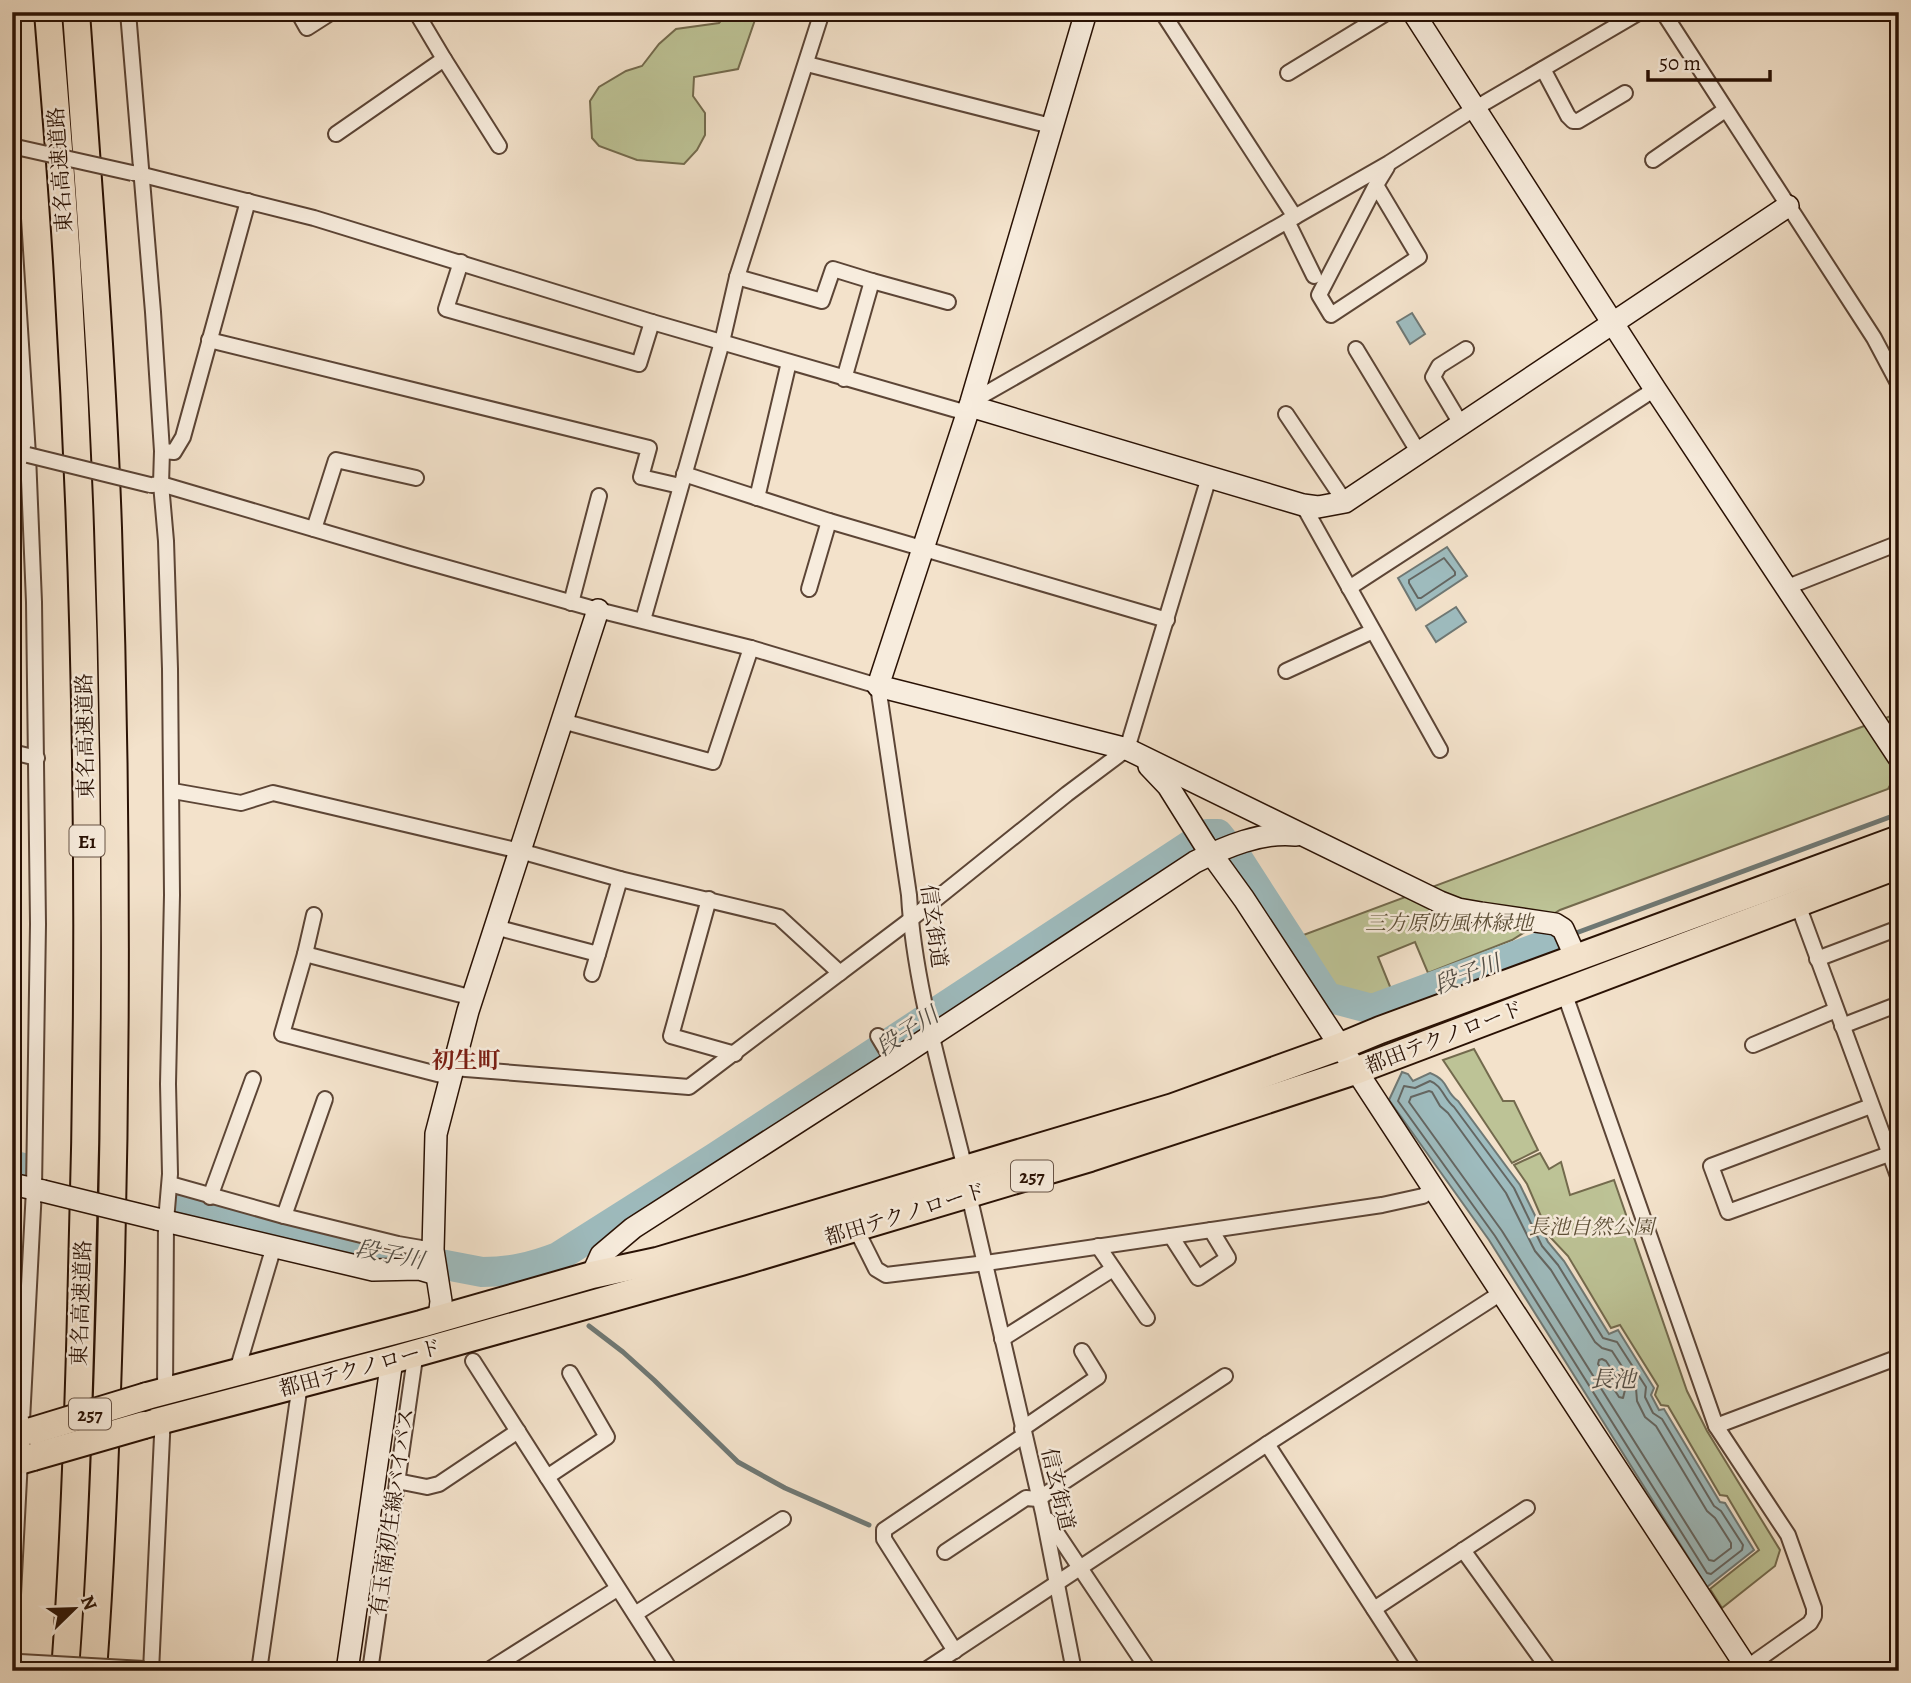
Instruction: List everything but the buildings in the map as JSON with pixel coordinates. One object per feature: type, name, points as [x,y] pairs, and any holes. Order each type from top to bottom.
[{"type":"highway","name":"東名高速道路","points":[[48,12],[70,320],[80,526],[87,850],[87,1111],[72,1578],[65,1671]]},
{"type":"highway","name":"東名高速道路","points":[[76,12],[108,525],[115,835],[115,1083],[100,1579],[93,1671]]},
{"type":"highway","name":"都田テクノロード","points":[[22,1447],[156,1394],[439,1319],[592,1275],[657,1261],[1173,1107],[1339,1047],[1570,944],[1899,839]]},
{"type":"highway","name":"都田テクノロード","points":[[22,1447],[154,1423],[403,1357],[856,1229],[1090,1158],[1355,1071],[1899,865]]},
{"type":"street","points":[[16,1662],[147,1670],[154,1423],[164,1215],[169,1187],[173,791],[169,631],[156,484],[162,451],[137,174],[128,12]]},
{"type":"street","points":[[298,12],[307,28],[332,12]]},
{"type":"street","points":[[643,620],[722,342],[737,277],[822,12]]},
{"type":"street","points":[[878,686],[969,407],[1086,12]]},
{"type":"street","points":[[1162,12],[1291,219],[1314,276]]},
{"type":"street","points":[[1288,73],[1388,12]]},
{"type":"street","points":[[1413,12],[1655,389],[1899,758]]},
{"type":"street","points":[[969,407],[1389,163],[1474,109],[1640,12]]},
{"type":"street","points":[[1663,12],[1874,338],[1899,385]]},
{"type":"street","points":[[417,13],[499,146]]},
{"type":"street","points":[[336,134],[444,59]]},
{"type":"street","points":[[807,64],[1051,126]]},
{"type":"street","points":[[1543,69],[1573,121],[1578,121],[1625,93]]},
{"type":"street","points":[[1653,160],[1725,110]]},
{"type":"street","points":[[14,146],[314,218],[844,379],[969,407],[1303,505],[1318,507],[1345,502],[1787,206]]},
{"type":"street","points":[[1376,185],[1419,257],[1331,315],[1319,295],[1376,185],[1389,163]]},
{"type":"street","points":[[162,451],[174,452],[183,437],[248,201]]},
{"type":"street","points":[[12,203],[20,454],[37,758],[38,924],[34,1160],[36,1185],[18,1362],[22,1447],[12,1614]]},
{"type":"street","points":[[461,262],[446,309],[639,364],[652,321]]},
{"type":"street","points":[[737,277],[822,302],[833,269],[948,302]]},
{"type":"street","points":[[844,379],[872,281]]},
{"type":"street","points":[[209,340],[649,448],[641,477],[682,480],[757,498],[1167,621]]},
{"type":"street","points":[[1356,349],[1419,453]]},
{"type":"street","points":[[1461,424],[1433,373],[1439,366],[1466,349]]},
{"type":"street","points":[[757,498],[789,362]]},
{"type":"street","points":[[1349,588],[1655,389]]},
{"type":"street","points":[[1286,414],[1345,502]]},
{"type":"street","points":[[20,454],[156,484],[571,603],[751,648],[878,686],[1133,753],[1458,909],[1550,923],[1570,944]]},
{"type":"street","points":[[12,487],[20,454]]},
{"type":"street","points":[[314,529],[336,460],[416,478]]},
{"type":"street","points":[[314,915],[282,1034],[451,1072],[689,1087],[911,920],[1056,803],[1133,753],[1167,621],[1209,477]]},
{"type":"street","points":[[571,603],[599,496]]},
{"type":"street","points":[[1303,505],[1440,750]]},
{"type":"street","points":[[809,589],[829,521]]},
{"type":"street","points":[[1785,588],[1899,542]]},
{"type":"street","points":[[439,1319],[400,1351],[403,1357],[432,1334],[439,1319],[441,1301],[434,1260],[434,1143],[451,1072],[598,610]]},
{"type":"street","points":[[1286,671],[1373,631]]},
{"type":"street","points":[[562,721],[713,762],[751,648]]},
{"type":"street","name":"信玄街道","points":[[878,686],[926,1008],[965,1169]]},
{"type":"street","points":[[12,752],[37,758]]},
{"type":"street","points":[[1133,753],[1164,781],[1214,845],[1339,1047],[1746,1670],[1810,1623],[1814,1608],[1788,1535],[1716,1426],[1564,992]]},
{"type":"street","points":[[173,791],[241,803],[273,793],[520,851],[620,879],[779,917],[840,973]]},
{"type":"street","points":[[592,1275],[601,1255],[633,1228],[932,1030],[1195,862],[1214,845],[1279,834],[1302,836]]},
{"type":"street","points":[[592,974],[620,879]]},
{"type":"street","points":[[709,899],[671,1036],[735,1054]]},
{"type":"street","points":[[1797,902],[1899,1179]]},
{"type":"street","points":[[495,927],[598,954]]},
{"type":"street","points":[[1817,958],[1899,928]]},
{"type":"street","points":[[305,954],[473,998]]},
{"type":"street","points":[[1842,1026],[1899,1004]]},
{"type":"street","points":[[1753,1045],[1836,1010]]},
{"type":"street","points":[[878,1036],[891,1057]]},
{"type":"street","points":[[210,1197],[253,1079]]},
{"type":"street","points":[[284,1216],[325,1099]]},
{"type":"street","points":[[1871,1106],[1711,1166],[1728,1212],[1889,1154]]},
{"type":"street","points":[[12,1184],[36,1185],[164,1215],[373,1270],[419,1269],[434,1260]]},
{"type":"street","points":[[169,1187],[389,1242],[434,1260]]},
{"type":"street","points":[[856,1229],[876,1269],[886,1275],[1382,1205],[1423,1196],[1432,1189]]},
{"type":"street","name":"信玄街道","points":[[969,1195],[1041,1506],[1074,1671]]},
{"type":"street","points":[[1171,1236],[1198,1278],[1228,1258],[1211,1230]]},
{"type":"street","points":[[236,1374],[274,1246]]},
{"type":"street","points":[[1098,1246],[1147,1318]]},
{"type":"street","points":[[1002,1339],[1113,1269]]},
{"type":"street","points":[[924,1671],[1056,1582],[1501,1293]]},
{"type":"street","points":[[955,1651],[884,1539],[884,1530],[886,1526],[948,1488],[1098,1377],[1082,1352]]},
{"type":"street","name":"有玉南初生線バイパス","points":[[370,1671],[397,1481],[403,1357]]},
{"type":"street","name":"有玉南初生線バイパス","points":[[347,1671],[403,1357]]},
{"type":"street","points":[[1716,1426],[1899,1357]]},
{"type":"street","points":[[473,1361],[671,1671]]},
{"type":"street","points":[[547,1477],[607,1437],[570,1373]]},
{"type":"street","points":[[1041,1506],[1224,1376]]},
{"type":"street","points":[[259,1671],[300,1384]]},
{"type":"street","points":[[397,1481],[427,1487],[439,1484],[518,1431]]},
{"type":"street","points":[[1267,1444],[1414,1671]]},
{"type":"street","points":[[945,1552],[1026,1498],[1041,1506],[1149,1671]]},
{"type":"street","points":[[1374,1609],[1527,1508]]},
{"type":"street","points":[[635,1614],[783,1518]]},
{"type":"street","points":[[1463,1550],[1550,1671]]},
{"type":"street","points":[[487,1671],[617,1589]]},
{"type":"green space","points":[[728,12],[757,14],[738,69],[694,77],[693,96],[705,113],[705,135],[697,150],[684,164],[637,160],[599,146],[592,138],[590,101],[599,87],[626,71],[642,66],[659,44],[676,29],[719,23]]},
{"type":"green space","name":"三方原防風林緑地","points":[[1899,713],[1899,769],[1888,789],[1560,910],[1512,940],[1428,973],[1415,942],[1378,957],[1391,989],[1369,998],[1332,990],[1298,937]]},
{"type":"green space","points":[[1474,1049],[1503,1101],[1514,1101],[1538,1150],[1512,1163],[1443,1060]]},
{"type":"green space","name":"長池自然公園","points":[[1540,1153],[1549,1169],[1561,1162],[1570,1195],[1614,1180],[1687,1391],[1707,1431],[1780,1550],[1775,1566],[1722,1608],[1710,1589],[1759,1550],[1727,1496],[1720,1495],[1668,1406],[1661,1405],[1655,1395],[1658,1386],[1620,1325],[1611,1328],[1568,1256],[1550,1237],[1527,1184],[1514,1165]]},
{"type":"water","points":[[1412,313],[1425,334],[1410,344],[1397,322]]},
{"type":"water","points":[[1447,547],[1467,576],[1416,610],[1398,578]]},
{"type":"water","points":[[1456,607],[1466,622],[1436,642],[1426,626]]},
{"type":"water","name":"長池","points":[[1402,1072],[1408,1074],[1413,1081],[1430,1073],[1441,1079],[1520,1185],[1548,1242],[1564,1261],[1609,1334],[1618,1330],[1654,1388],[1651,1395],[1659,1410],[1664,1409],[1720,1502],[1725,1503],[1754,1550],[1707,1587],[1489,1240],[1389,1100]]},
{"type":"waterway","points":[[1576,933],[1890,817]]},
{"type":"waterway","name":"段子川","points":[[175,1202],[256,1221],[325,1242],[482,1272],[511,1270],[548,1261],[716,1157],[1207,834],[1218,834],[1238,859],[1327,997],[1372,1009],[1556,941]]},
{"type":"waterway","name":"段子川","points":[[12,1165],[27,1169]]},
{"type":"waterway","points":[[589,1326],[654,1380],[738,1462],[785,1488],[869,1525]]},
{"type":"district","name":"初生町","points":[[466,1060]]}]
